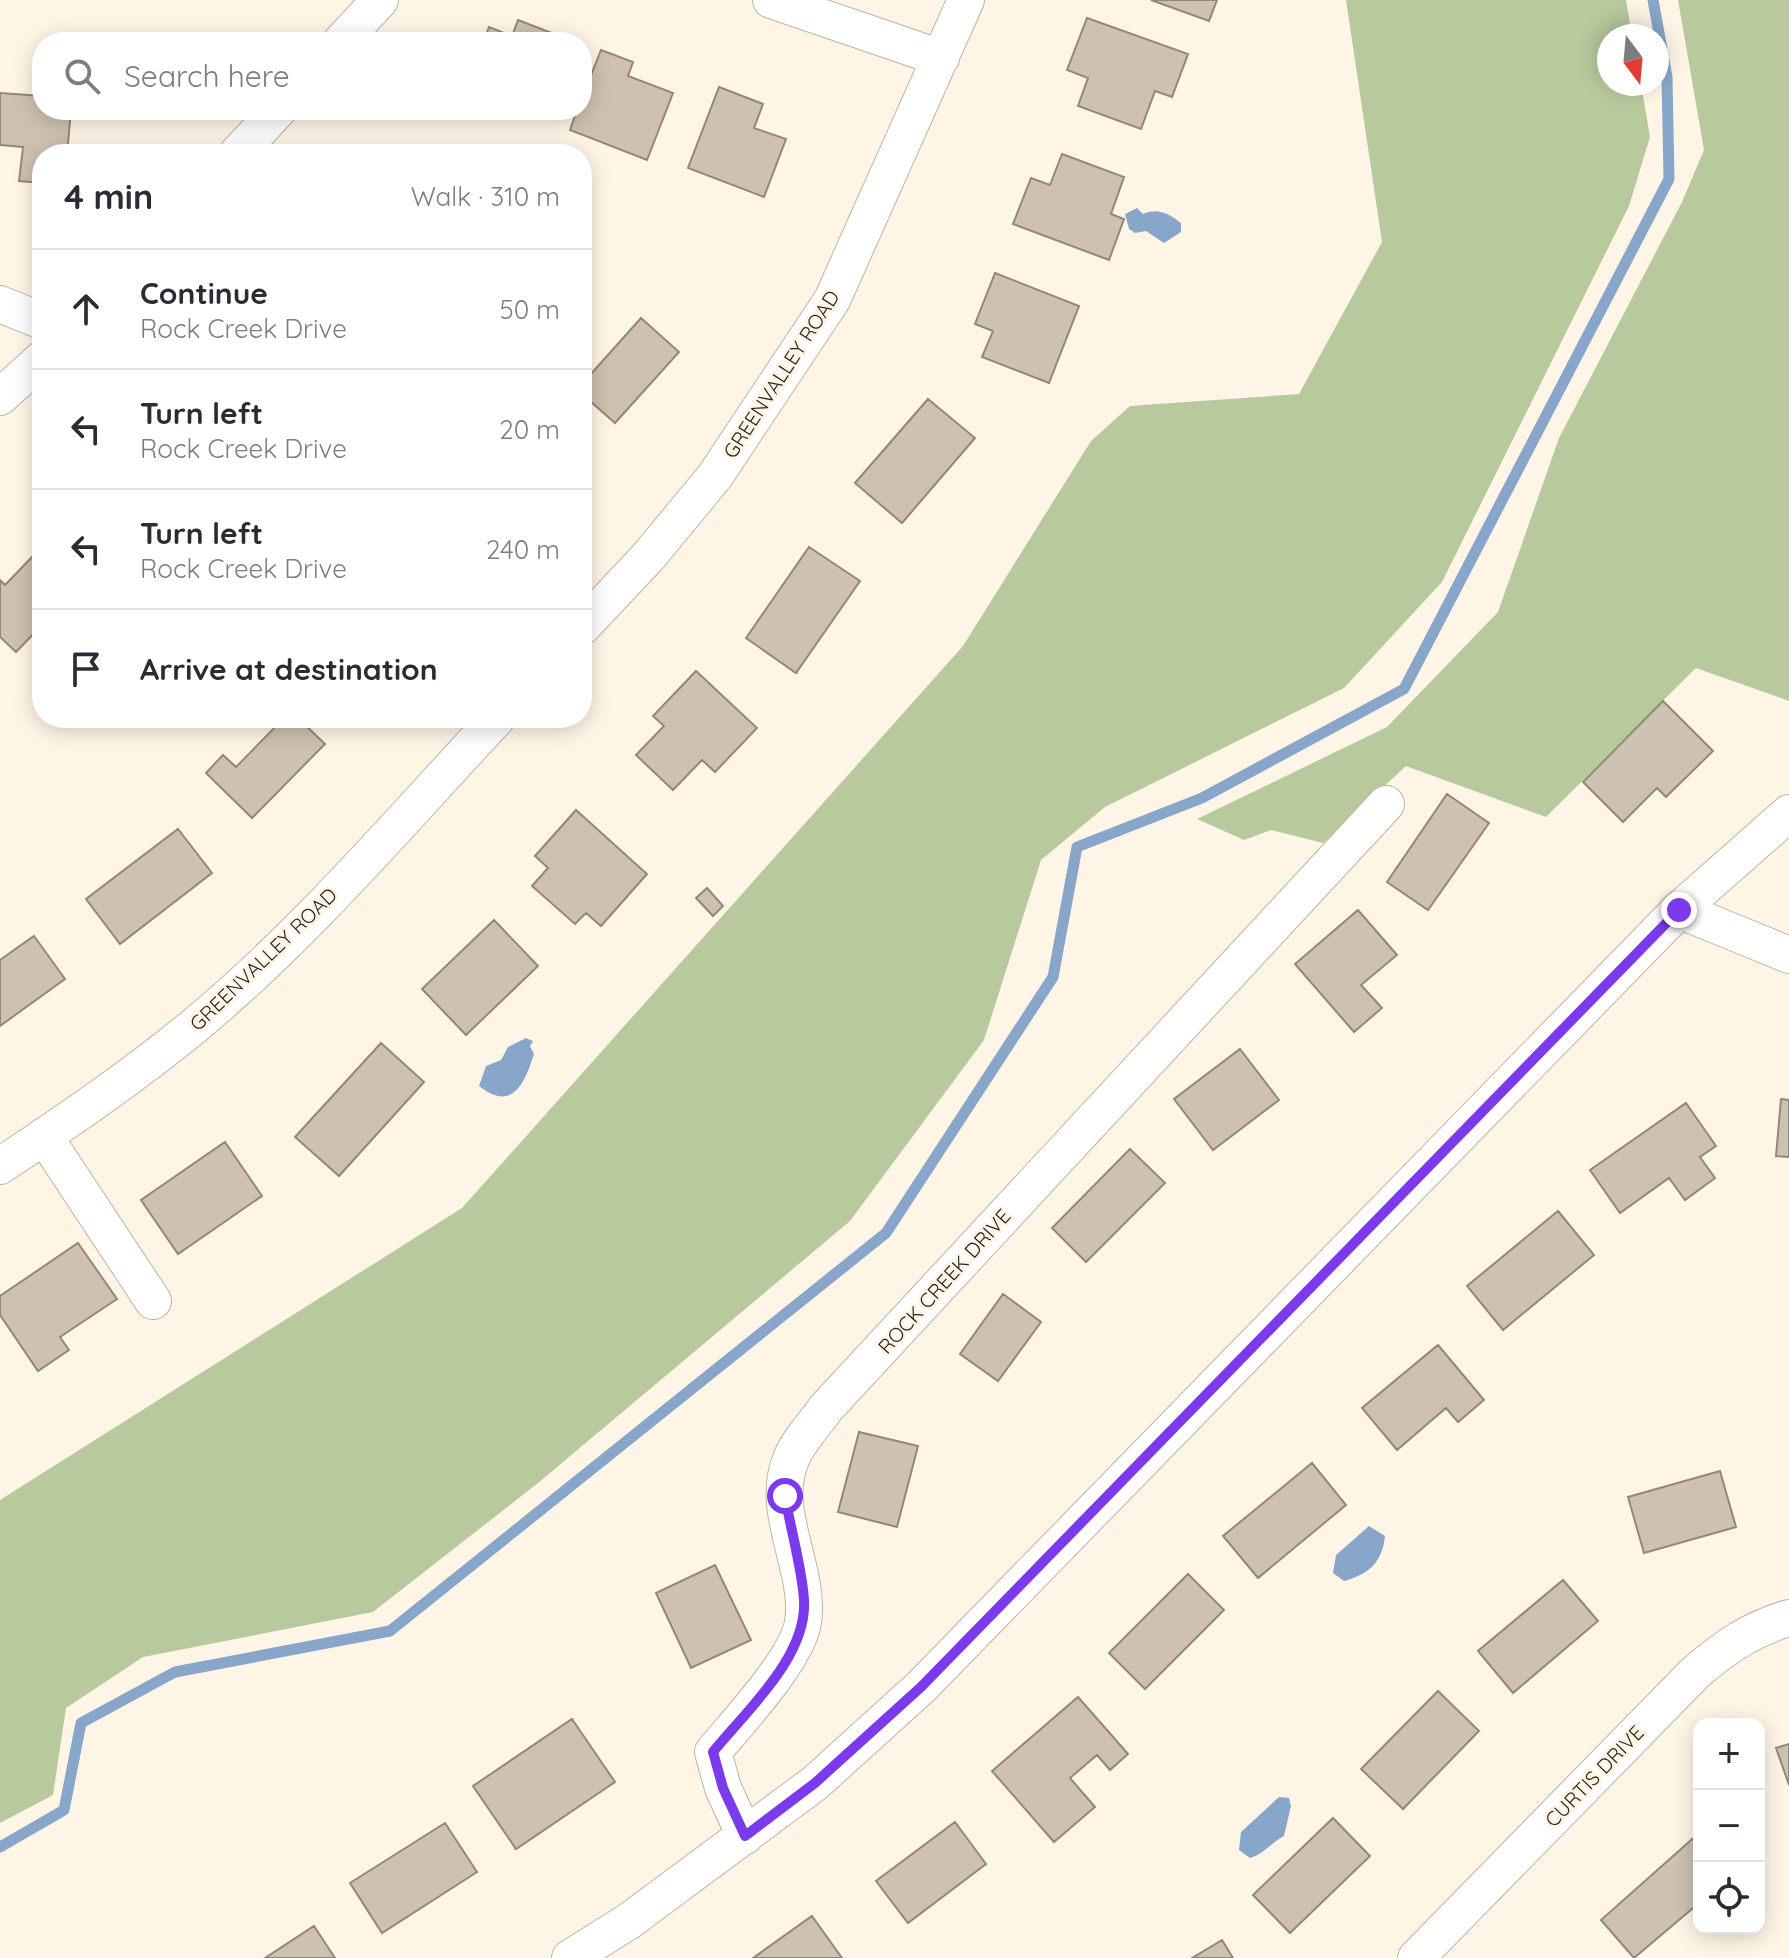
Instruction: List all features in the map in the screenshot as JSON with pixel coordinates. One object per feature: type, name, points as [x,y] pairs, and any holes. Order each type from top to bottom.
[{"type":"street","points":[[350,32],[380,0]]},
{"type":"street","points":[[771,0],[941,58]]},
{"type":"street","name":"GREENVALLEY ROAD","points":[[592,616],[648,557],[715,476],[832,300],[966,0]]},
{"type":"street","points":[[246,144],[269,120]]},
{"type":"street","points":[[0,304],[32,317]]},
{"type":"street","points":[[0,397],[32,368]]},
{"type":"street","name":"GREENVALLEY ROAD","points":[[0,1166],[195,1025],[288,940],[488,728]]},
{"type":"street","name":"ROCK CREEK DRIVE","points":[[745,1836],[723,1788],[713,1752],[783,1664],[803,1626],[805,1599],[785,1496],[791,1459],[826,1408],[1386,804]]},
{"type":"street","points":[[570,1958],[629,1921],[815,1783],[921,1687],[1679,910],[1789,813]]},
{"type":"street","points":[[1679,910],[1789,955]]},
{"type":"street","points":[[44,1136],[153,1301]]},
{"type":"street","name":"CURTIS DRIVE","points":[[1426,1955],[1695,1673],[1730,1643],[1761,1626],[1789,1618]]},
{"type":"green space","points":[[1346,0],[1626,0],[1630,24],[1597,24],[1597,96],[1643,96],[1650,137],[1629,206],[1442,582],[1344,688],[1105,807],[1041,860],[984,1040],[850,1221],[538,1483],[373,1612],[143,1657],[66,1708],[53,1795],[0,1823],[0,1500],[462,1208],[963,646],[1091,441],[1130,406],[1299,394],[1382,242]]},
{"type":"green space","points":[[1678,0],[1789,0],[1789,701],[1696,668],[1546,817],[1406,766],[1323,843],[1271,830],[1244,840],[1197,819],[1387,727],[1498,612],[1559,438],[1682,202],[1704,150]]},
{"type":"water","points":[[1137,208],[1143,214],[1163,212],[1181,223],[1181,232],[1164,243],[1146,231],[1135,233],[1129,229],[1125,214]]},
{"type":"water","points":[[526,1038],[533,1041],[530,1046],[534,1054],[516,1091],[501,1096],[479,1086],[486,1066],[501,1060],[508,1047]]},
{"type":"water","points":[[1369,1526],[1385,1536],[1381,1553],[1367,1571],[1344,1581],[1333,1573],[1336,1555]]},
{"type":"water","points":[[1279,1797],[1289,1798],[1291,1806],[1284,1836],[1250,1858],[1239,1850],[1241,1832]]},
{"type":"building","points":[[1151,0],[1217,0],[1209,21]]},
{"type":"building","points":[[1087,18],[1188,54],[1172,97],[1155,91],[1141,129],[1078,106],[1088,78],[1067,70]]},
{"type":"building","points":[[518,20],[549,32],[514,32]]},
{"type":"building","points":[[601,50],[633,62],[628,76],[673,93],[647,160],[570,130],[574,120],[592,120],[592,73]]},
{"type":"building","points":[[719,87],[763,104],[754,128],[786,139],[764,197],[688,168]]},
{"type":"building","points":[[0,93],[32,95],[32,120],[70,120],[68,144],[32,144],[32,182],[19,181],[23,147],[0,145]]},
{"type":"building","points":[[1062,154],[1124,177],[1111,214],[1124,219],[1109,260],[1013,224],[1031,178],[1050,185]]},
{"type":"building","points":[[995,273],[1079,306],[1049,383],[982,357],[993,331],[975,324]]},
{"type":"building","points":[[641,318],[679,352],[615,423],[592,403],[592,373]]},
{"type":"building","points":[[928,399],[975,438],[902,523],[855,483]]},
{"type":"building","points":[[809,547],[860,581],[796,673],[746,638]]},
{"type":"building","points":[[32,557],[32,635],[16,652],[0,637],[0,580],[5,585]]},
{"type":"building","points":[[696,671],[757,728],[715,772],[702,760],[673,790],[636,755],[664,726],[653,716]]},
{"type":"building","points":[[1663,701],[1713,751],[1666,797],[1657,788],[1623,822],[1583,782]]},
{"type":"building","points":[[274,728],[308,728],[325,744],[252,818],[206,773],[223,755],[236,767]]},
{"type":"building","points":[[1447,794],[1489,823],[1428,910],[1387,882]]},
{"type":"building","points":[[576,810],[647,874],[601,926],[586,913],[575,924],[532,886],[548,868],[535,856]]},
{"type":"building","points":[[178,829],[212,873],[120,944],[86,899]]},
{"type":"building","points":[[707,888],[723,906],[713,916],[696,898]]},
{"type":"building","points":[[1358,910],[1397,955],[1361,985],[1382,1008],[1354,1032],[1295,964]]},
{"type":"building","points":[[494,920],[538,966],[466,1035],[422,989]]},
{"type":"building","points":[[34,936],[65,979],[0,1026],[0,960]]},
{"type":"building","points":[[381,1043],[424,1082],[339,1176],[295,1137]]},
{"type":"building","points":[[1240,1049],[1279,1100],[1213,1150],[1174,1099]]},
{"type":"building","points":[[1781,1099],[1789,1100],[1789,1157],[1776,1156]]},
{"type":"building","points":[[1686,1103],[1716,1146],[1700,1157],[1715,1178],[1685,1200],[1669,1178],[1620,1213],[1590,1170]]},
{"type":"building","points":[[225,1142],[262,1196],[178,1254],[141,1200]]},
{"type":"building","points":[[1130,1149],[1165,1183],[1086,1262],[1052,1228]]},
{"type":"building","points":[[1558,1211],[1594,1255],[1503,1330],[1467,1286]]},
{"type":"building","points":[[78,1243],[117,1299],[60,1337],[69,1350],[38,1371],[0,1315],[0,1296]]},
{"type":"building","points":[[1003,1294],[1041,1322],[998,1381],[960,1354]]},
{"type":"building","points":[[1438,1345],[1484,1400],[1458,1422],[1446,1408],[1397,1450],[1362,1408]]},
{"type":"building","points":[[859,1432],[918,1446],[897,1527],[838,1512]]},
{"type":"building","points":[[1312,1463],[1346,1505],[1258,1578],[1223,1536]]},
{"type":"building","points":[[1720,1471],[1736,1527],[1644,1553],[1628,1497]]},
{"type":"building","points":[[715,1565],[751,1640],[691,1668],[656,1593]]},
{"type":"building","points":[[1188,1574],[1224,1610],[1145,1689],[1109,1653]]},
{"type":"building","points":[[1563,1580],[1598,1621],[1513,1693],[1478,1651]]},
{"type":"building","points":[[1438,1691],[1479,1731],[1403,1809],[1361,1769]]},
{"type":"building","points":[[1078,1697],[1128,1754],[1110,1770],[1097,1755],[1070,1778],[1095,1807],[1054,1842],[992,1771]]},
{"type":"building","points":[[572,1719],[615,1782],[516,1849],[473,1786]]},
{"type":"building","points":[[1789,1744],[1789,1785],[1776,1748]]},
{"type":"building","points":[[1333,1818],[1370,1856],[1290,1933],[1253,1895]]},
{"type":"building","points":[[955,1822],[986,1864],[908,1923],[876,1881]]},
{"type":"building","points":[[445,1823],[477,1872],[382,1933],[350,1883]]},
{"type":"building","points":[[1693,1838],[1693,1908],[1634,1958],[1601,1920]]},
{"type":"building","points":[[812,1916],[842,1958],[753,1958]]},
{"type":"building","points":[[314,1926],[335,1958],[265,1958]]},
{"type":"building","points":[[1222,1940],[1233,1958],[1192,1958]]},
{"type":"waterway","points":[[0,1847],[64,1810],[81,1723],[175,1672],[390,1631],[886,1233],[1053,977],[1077,847],[1202,798],[1404,689],[1669,179],[1667,77],[1653,0]]},
{"type":"route","points":[[785,1496],[793,1550],[805,1599],[803,1626],[783,1664],[713,1752],[723,1788],[745,1836],[815,1783],[921,1687],[1679,910]]}]
